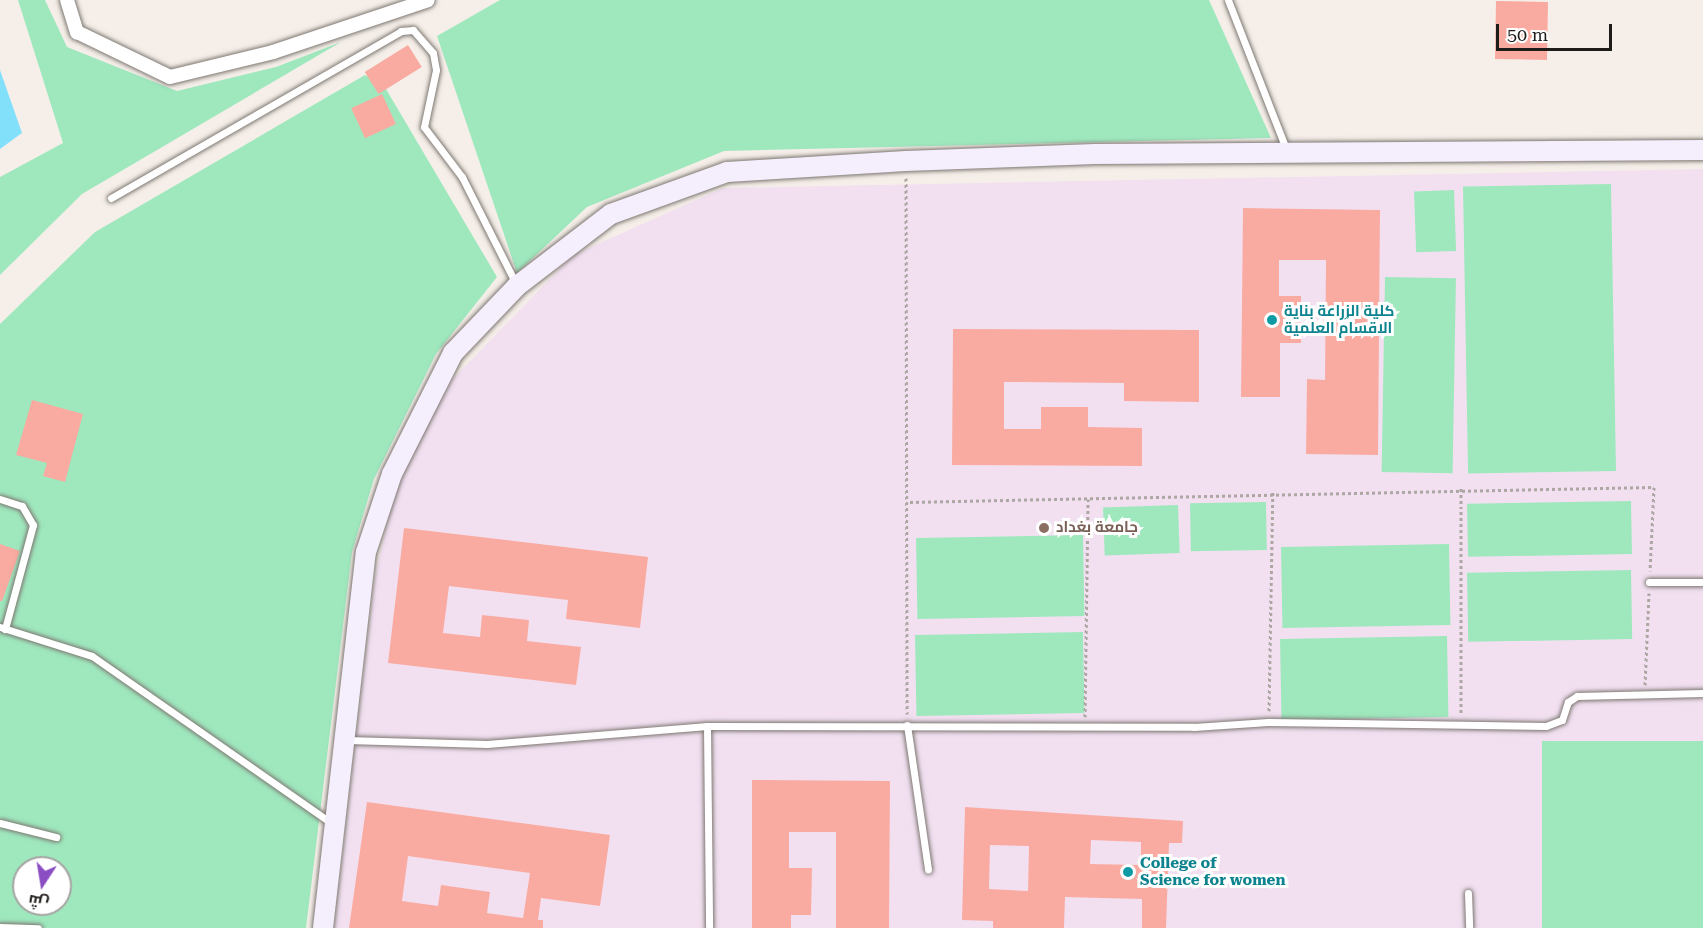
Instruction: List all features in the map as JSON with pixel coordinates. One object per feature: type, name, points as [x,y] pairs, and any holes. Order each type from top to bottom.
[{"type":"street","points":[[67,0],[77,32],[170,77],[273,52],[428,0]]},
{"type":"street","points":[[323,928],[366,552],[392,474],[453,353],[517,286],[611,214],[727,172],[906,161],[1095,154],[1703,150]]},
{"type":"lane","points":[[1228,0],[1288,154]]},
{"type":"lane","points":[[111,198],[401,31],[413,30],[433,53],[436,70],[424,127],[462,177],[517,286]]},
{"type":"lane","points":[[0,499],[22,506],[33,525],[3,628],[92,656],[336,827]]},
{"type":"lane","points":[[1650,582],[1703,582]]},
{"type":"lane","points":[[345,740],[487,744],[707,726],[1268,722],[1556,726],[1568,702],[1587,695],[1703,693]]},
{"type":"lane","points":[[907,725],[928,869]]},
{"type":"lane","points":[[707,726],[709,928]]},
{"type":"lane","points":[[0,823],[56,837]]},
{"type":"lane","points":[[1468,893],[1468,928]]},
{"type":"lane","points":[[0,927],[38,928]]},
{"type":"path","points":[[906,161],[910,502],[907,725]]},
{"type":"path","points":[[910,502],[1088,499],[1273,491],[1654,487]]},
{"type":"path","points":[[1461,488],[1461,725]]},
{"type":"path","points":[[1268,722],[1273,491]]},
{"type":"path","points":[[1085,725],[1088,499]]},
{"type":"shaded area","name":"جامعة بغداد","points":[[1703,169],[1703,928],[334,928],[374,582],[398,475],[452,380],[573,255],[723,188]]},
{"type":"green space","points":[[18,0],[45,0],[67,47],[177,91],[276,67],[341,42],[82,194],[0,275],[0,177],[63,143]]},
{"type":"green space","points":[[500,0],[1209,0],[1271,138],[724,151],[587,207],[517,273],[437,36]]},
{"type":"green space","points":[[365,75],[383,84],[497,277],[436,354],[374,479],[352,552],[306,928],[0,928],[0,324],[95,232]]},
{"type":"green space","points":[[1611,184],[1616,471],[1468,474],[1463,187]]},
{"type":"green space","points":[[1454,190],[1456,251],[1416,252],[1414,191]]},
{"type":"green space","points":[[1385,277],[1456,278],[1453,473],[1382,472]]},
{"type":"green space","points":[[1631,501],[1632,554],[1468,557],[1467,504]]},
{"type":"green space","points":[[1266,502],[1267,550],[1191,551],[1190,503]]},
{"type":"green space","points":[[1178,505],[1180,553],[1105,556],[1103,508]]},
{"type":"green space","points":[[1083,535],[1084,616],[917,619],[916,538]]},
{"type":"green space","points":[[1449,544],[1450,625],[1282,628],[1281,547]]},
{"type":"green space","points":[[1631,570],[1632,639],[1468,642],[1467,573]]},
{"type":"green space","points":[[1083,632],[1084,713],[916,716],[915,635]]},
{"type":"green space","points":[[1447,636],[1448,717],[1281,720],[1280,639]]},
{"type":"green space","points":[[1542,741],[1703,741],[1703,928],[1542,928]]},
{"type":"water","points":[[0,70],[22,133],[0,149]]},
{"type":"building","points":[[1496,1],[1548,2],[1547,60],[1495,59]]},
{"type":"building","points":[[408,45],[422,67],[379,94],[365,72]]},
{"type":"building","points":[[382,94],[396,124],[365,138],[351,108]]},
{"type":"building","name":"كلية الزراعة بناية الاقسام العلمية","points":[[1243,208],[1380,210],[1378,455],[1306,454],[1307,379],[1325,380],[1326,260],[1279,260],[1279,296],[1301,296],[1301,343],[1280,343],[1280,397],[1241,397]]},
{"type":"building","points":[[953,329],[1199,330],[1199,402],[1124,401],[1124,383],[1004,382],[1004,429],[1041,429],[1041,407],[1088,407],[1088,427],[1142,428],[1142,466],[952,465]]},
{"type":"building","points":[[32,400],[83,414],[65,482],[43,476],[47,463],[16,455]]},
{"type":"building","points":[[404,528],[648,557],[640,628],[566,619],[568,600],[449,586],[443,633],[480,637],[482,615],[529,620],[527,641],[581,647],[576,685],[388,663]]},
{"type":"building","points":[[0,544],[20,551],[2,601],[0,601]]},
{"type":"building","points":[[752,780],[890,781],[889,928],[836,928],[836,832],[789,832],[789,868],[812,868],[811,915],[791,915],[791,928],[752,928]]},
{"type":"building","points":[[367,802],[610,835],[600,906],[541,898],[538,920],[543,920],[543,928],[349,928]],"holes":[[[408,856],[530,873],[523,918],[487,913],[490,892],[441,885],[438,906],[402,901]]]},
{"type":"building","points":[[965,807],[1183,821],[1182,843],[1169,843],[1166,928],[1142,928],[1142,899],[1065,897],[1064,928],[993,928],[993,921],[962,920]],"holes":[[[1091,840],[1141,842],[1141,865],[1090,864]],[[990,845],[1029,846],[1028,891],[989,889]]]},
{"type":"place","name":"كلية الزراعة بناية الاقسام العلمية","points":[[1272,320]]},
{"type":"place","name":"جامعة بغداد","points":[[1044,528]]},
{"type":"place","name":"College of Science for women","points":[[1128,872]]}]
